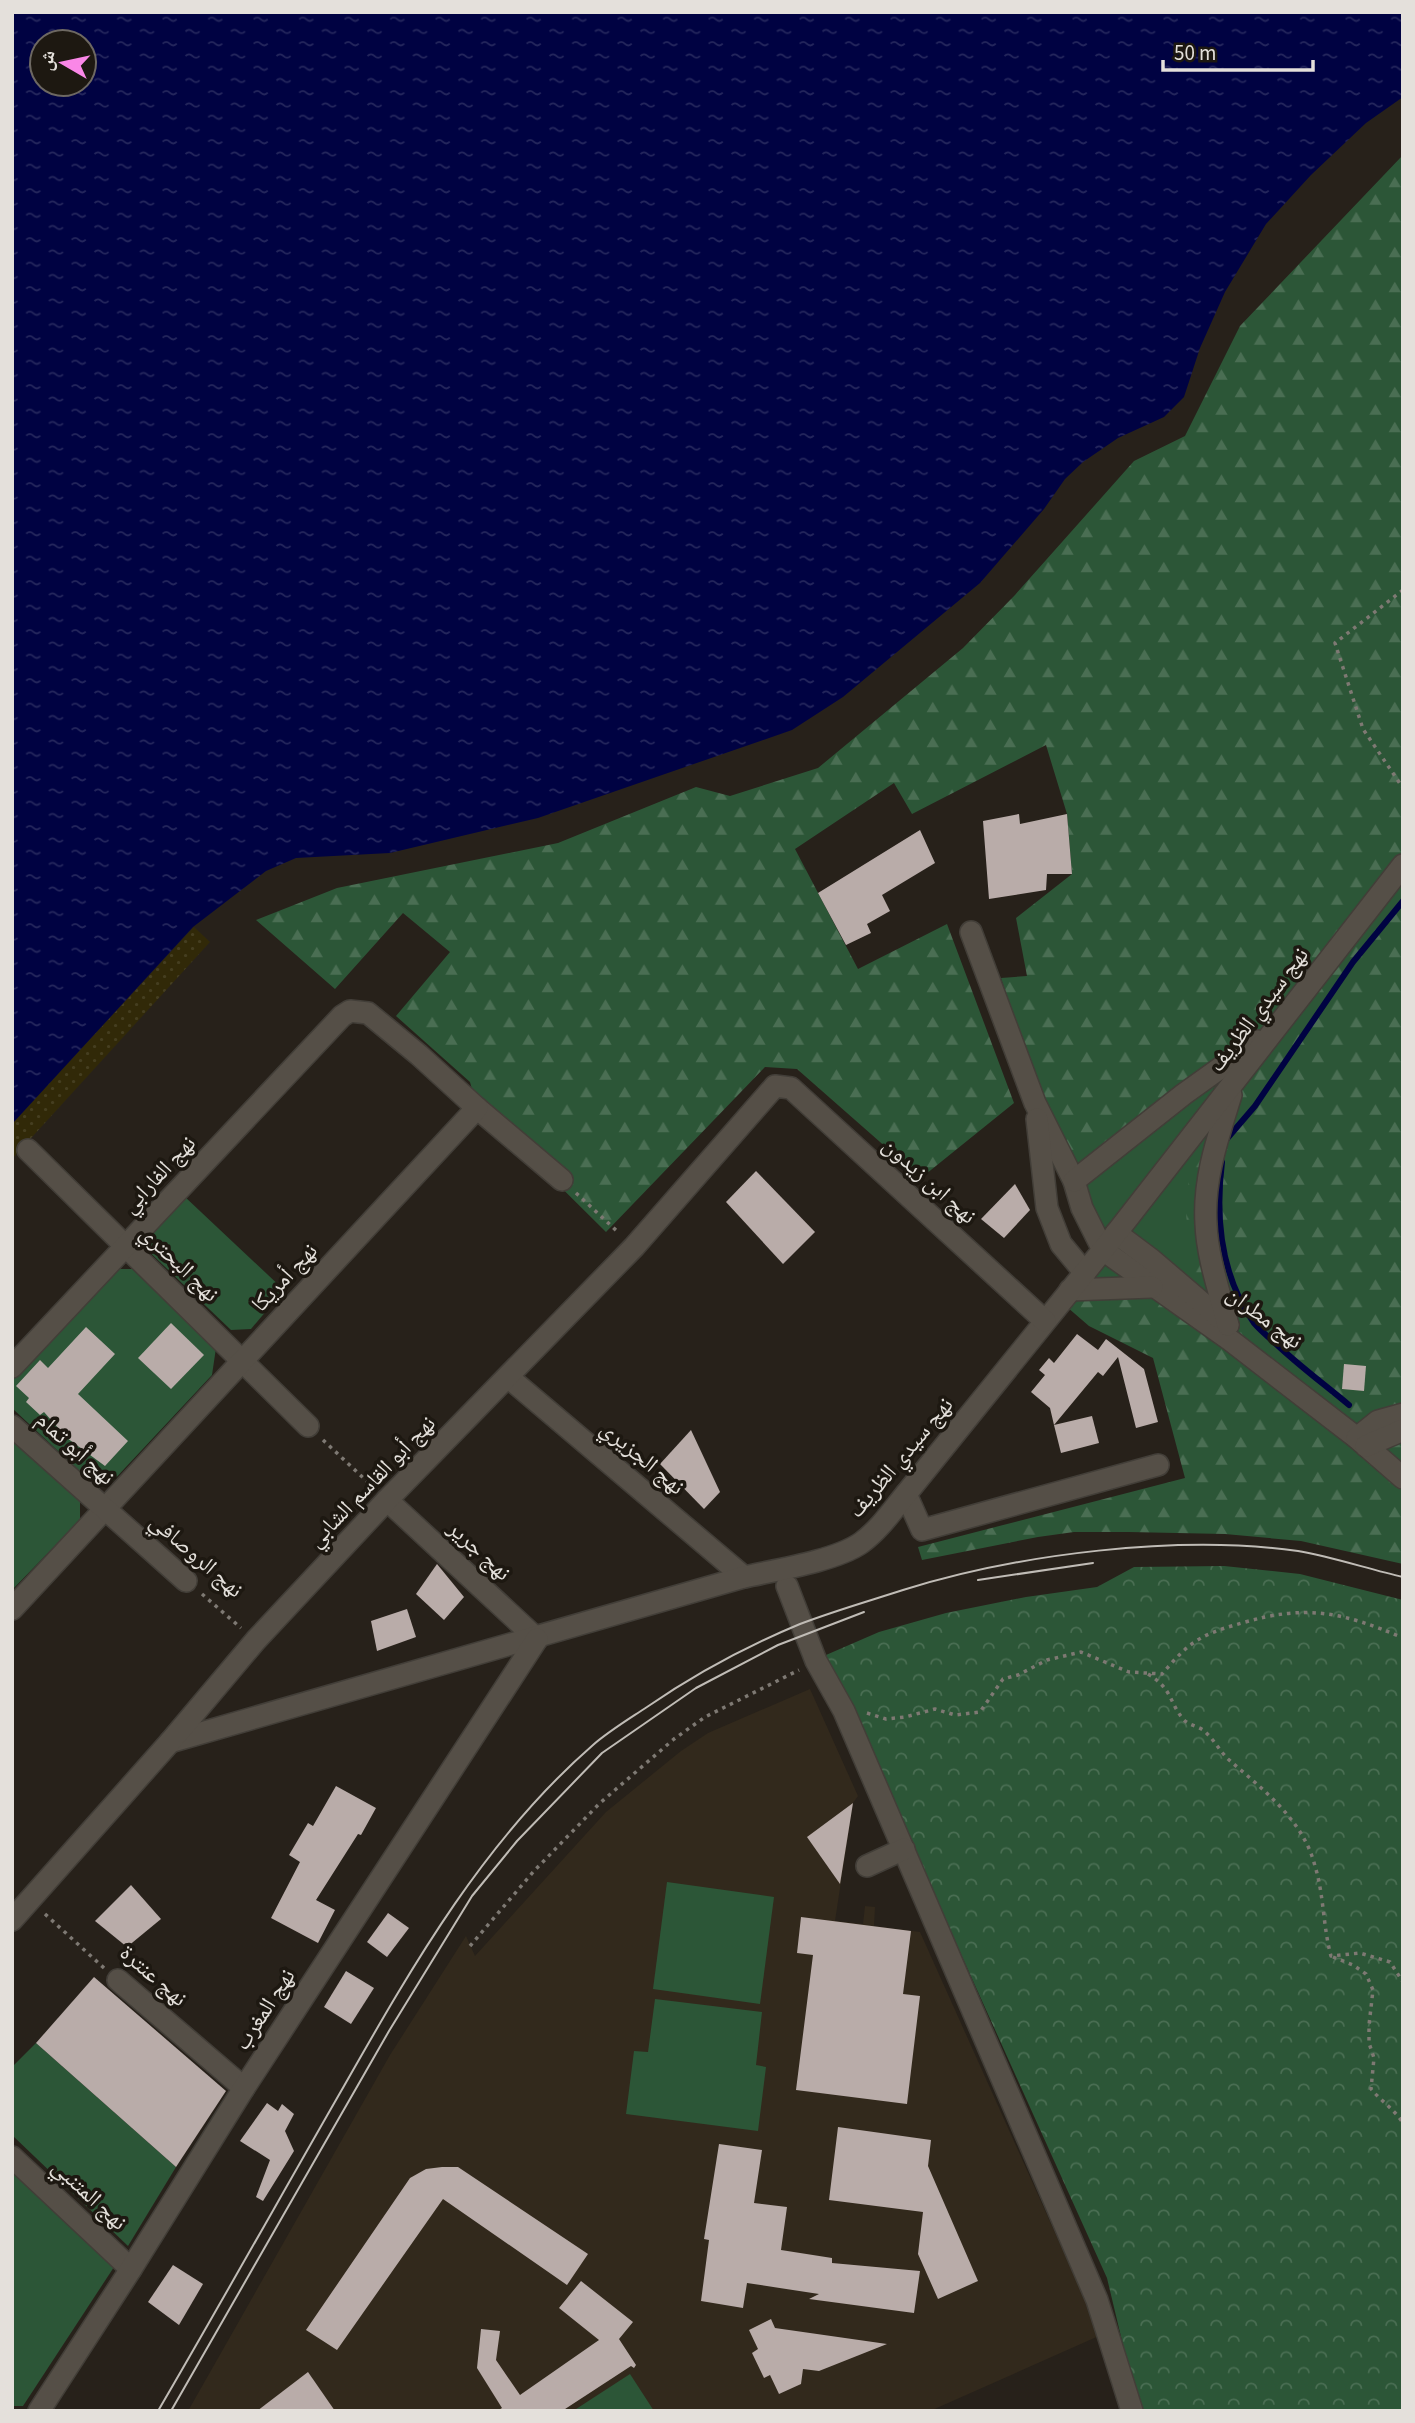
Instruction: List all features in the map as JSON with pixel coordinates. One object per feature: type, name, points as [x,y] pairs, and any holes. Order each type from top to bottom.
[{"type":"street","name":"نهج سيدي الظريف","points":[[170,1742],[537,1639],[744,1577],[832,1555],[859,1544],[876,1530],[906,1494],[1110,1242],[1403,865]]},
{"type":"street","points":[[971,932],[1035,1103],[1074,1181],[1082,1208],[1110,1242]]},
{"type":"street","name":"نهج الفارابي","points":[[12,1367],[342,1016],[350,1011],[368,1013],[477,1108]]},
{"type":"street","points":[[1074,1181],[1184,1094],[1273,1029]]},
{"type":"street","points":[[1228,1325],[1206,1226],[1206,1205],[1211,1162],[1234,1085]]},
{"type":"street","name":"نهج أبو القاسم الشابي","points":[[12,1920],[170,1742],[256,1640],[387,1500],[634,1247],[775,1086]]},
{"type":"street","name":"نهج ابن زيدون","points":[[775,1086],[791,1088],[1045,1321]]},
{"type":"street","points":[[1035,1103],[1047,1208],[1061,1244],[1085,1273]]},
{"type":"street","points":[[477,1108],[562,1180]]},
{"type":"street","name":"نهج أمريكا","points":[[12,1609],[477,1108]]},
{"type":"street","name":"نهج البحتري","points":[[28,1150],[309,1426]]},
{"type":"street","name":"نهج مطران","points":[[1110,1242],[1152,1287],[1370,1441]]},
{"type":"street","name":"نهج مطران","points":[[1110,1242],[1152,1259],[1228,1325],[1311,1385],[1370,1441]]},
{"type":"street","points":[[1070,1290],[1152,1287]]},
{"type":"street","name":"نهج الجزيري","points":[[508,1377],[744,1577]]},
{"type":"street","points":[[1370,1441],[1378,1421],[1403,1414]]},
{"type":"street","name":"نهج أبو تمام","points":[[12,1426],[104,1509]]},
{"type":"street","points":[[1370,1441],[1403,1430]]},
{"type":"street","points":[[1370,1441],[1403,1462]]},
{"type":"street","points":[[1370,1441],[1403,1478]]},
{"type":"street","points":[[906,1494],[922,1530],[1158,1465]]},
{"type":"street","name":"نهج جرير","points":[[387,1500],[537,1639]]},
{"type":"street","name":"نهج الروصافي","points":[[104,1509],[187,1581]]},
{"type":"street","points":[[787,1586],[816,1661],[844,1711],[904,1849],[1092,2302],[1132,2411]]},
{"type":"street","name":"نهج المغرب","points":[[39,2411],[244,2088],[537,1639]]},
{"type":"street","points":[[867,1866],[904,1849]]},
{"type":"street","name":"نهج عنترة","points":[[118,1980],[244,2088]]},
{"type":"street","name":"نهج المتنبي","points":[[12,2157],[131,2269]]},
{"type":"path","points":[[1403,590],[1335,643],[1363,729],[1403,788]]},
{"type":"path","points":[[562,1180],[634,1247]]},
{"type":"path","points":[[309,1426],[387,1500]]},
{"type":"path","name":"نهج الروصافي","points":[[187,1581],[256,1640]]},
{"type":"path","points":[[844,1711],[870,1713],[886,1719],[935,1709],[955,1715],[980,1712],[1003,1679],[1018,1675],[1047,1660],[1081,1652],[1129,1672],[1162,1674],[1189,1646],[1218,1630],[1268,1615],[1321,1611],[1351,1618],[1403,1638]]},
{"type":"path","points":[[470,1946],[534,1871],[600,1803],[674,1739],[705,1717],[816,1661]]},
{"type":"path","points":[[1146,1672],[1168,1690],[1185,1721],[1203,1730],[1227,1758],[1242,1769],[1291,1818],[1301,1832],[1315,1865],[1324,1931],[1331,1956]]},
{"type":"path","name":"نهج عنترة","points":[[30,1901],[118,1980]]},
{"type":"path","points":[[1331,1956],[1360,1954],[1390,1962],[1403,1982]]},
{"type":"path","points":[[1331,1956],[1366,1974],[1373,1990],[1369,2025],[1369,2043],[1374,2058],[1371,2089],[1382,2102],[1396,2111],[1403,2123]]},
{"type":"shaded area","points":[[810,1689],[858,1796],[853,1803],[835,1921],[863,1924],[865,1906],[875,1907],[874,1926],[920,1932],[1101,2335],[930,2411],[188,2411],[390,2055],[466,1936],[475,1956],[606,1812],[681,1751],[708,1733]]},
{"type":"green space","points":[[1403,155],[1403,1564],[1301,1541],[1225,1534],[1129,1532],[1074,1532],[922,1560],[918,1547],[1185,1478],[1153,1358],[1089,1326],[1067,1307],[1101,1284],[1133,1283],[1208,1314],[1192,1268],[1186,1214],[1191,1148],[1216,1082],[1095,1173],[1084,1189],[1040,1098],[1001,978],[1027,976],[1016,918],[1072,874],[1067,814],[1046,745],[912,814],[894,783],[795,849],[858,969],[947,924],[1014,1103],[921,1178],[797,1069],[765,1067],[606,1232],[476,1103],[470,1082],[396,1016],[450,952],[403,913],[335,989],[256,920],[337,888],[558,843],[696,787],[730,796],[818,768],[963,648],[1015,595],[1134,461],[1185,436],[1240,326]]},
{"type":"green space","points":[[1217,1080],[1191,1148],[1209,1315],[1067,1307],[1124,1236],[1095,1220],[1084,1189],[1095,1173]]},
{"type":"green space","points":[[184,1196],[284,1290],[251,1329],[231,1330],[140,1243]]},
{"type":"green space","points":[[113,1269],[132,1269],[216,1348],[212,1375],[111,1483],[89,1480],[12,1408],[12,1374]]},
{"type":"green space","points":[[12,1435],[80,1500],[80,1520],[12,1590]]},
{"type":"green space","points":[[1224,1566],[1300,1574],[1403,1600],[1403,2411],[1142,2411],[1134,2391],[1107,2278],[826,1655],[879,1632],[946,1613],[1026,1597],[1097,1587],[1134,1567]]},
{"type":"green space","points":[[667,1882],[774,1897],[760,2004],[653,1989]]},
{"type":"green space","points":[[655,1999],[762,2012],[756,2065],[766,2067],[758,2131],[626,2114],[634,2051],[648,2052]]},
{"type":"green space","points":[[36,2043],[176,2167],[128,2246],[12,2135],[12,2067]]},
{"type":"green space","points":[[12,2172],[114,2267],[23,2406],[12,2405]]},
{"type":"green space","points":[[630,2374],[654,2411],[573,2411]]},
{"type":"sand","points":[[194,927],[210,942],[12,1159],[12,1124]]},
{"type":"water","points":[[12,12],[1403,12],[1403,97],[1366,123],[1311,175],[1266,224],[1225,292],[1200,348],[1184,397],[1164,417],[1118,438],[1083,462],[1065,479],[1044,509],[980,583],[843,697],[792,730],[538,818],[390,853],[296,858],[266,871],[193,927],[12,1124]]},
{"type":"building","points":[[1019,814],[1020,824],[1067,814],[1072,874],[1047,874],[1046,890],[989,899],[983,821]]},
{"type":"building","points":[[920,830],[935,863],[882,895],[890,911],[867,924],[871,933],[846,945],[818,893]]},
{"type":"building","points":[[756,1171],[815,1232],[783,1264],[726,1202]]},
{"type":"building","points":[[1015,1184],[1030,1210],[1004,1238],[981,1219]]},
{"type":"building","points":[[171,1323],[204,1355],[171,1389],[138,1358]]},
{"type":"building","points":[[86,1327],[115,1354],[78,1394],[128,1441],[105,1466],[67,1438],[44,1412],[40,1415],[26,1402],[29,1398],[16,1386],[40,1360],[48,1368]]},
{"type":"building","points":[[1077,1334],[1098,1350],[1106,1339],[1144,1369],[1158,1422],[1136,1428],[1118,1357],[1103,1376],[1098,1372],[1054,1425],[1050,1408],[1031,1392],[1045,1375],[1039,1370],[1049,1358],[1054,1363]]},
{"type":"building","points":[[1344,1364],[1366,1366],[1364,1391],[1342,1389]]},
{"type":"building","points":[[1092,1416],[1099,1443],[1061,1453],[1054,1425]]},
{"type":"building","points":[[691,1430],[720,1492],[704,1509],[660,1464]]},
{"type":"building","points":[[437,1564],[464,1597],[444,1620],[416,1594]]},
{"type":"building","points":[[407,1609],[416,1637],[377,1651],[371,1621]]},
{"type":"building","points":[[336,1786],[376,1808],[361,1835],[358,1834],[316,1900],[335,1910],[318,1943],[271,1918],[300,1862],[289,1855],[308,1823],[313,1826]]},
{"type":"building","points":[[853,1803],[840,1884],[807,1837]]},
{"type":"building","points":[[131,1885],[161,1919],[127,1947],[95,1921]]},
{"type":"building","points":[[388,1913],[409,1928],[387,1957],[367,1942]]},
{"type":"building","points":[[801,1917],[911,1931],[903,1994],[920,1996],[907,2104],[796,2090],[813,1955],[797,1953]]},
{"type":"building","points":[[346,1971],[374,1988],[351,2024],[324,2007]]},
{"type":"building","points":[[94,1977],[226,2091],[176,2167],[36,2043]]},
{"type":"building","points":[[267,2103],[278,2111],[282,2104],[294,2114],[285,2131],[294,2151],[263,2201],[256,2197],[270,2160],[240,2141]]},
{"type":"building","points":[[838,2127],[931,2140],[928,2166],[978,2281],[938,2299],[918,2254],[923,2212],[829,2200]]},
{"type":"building","points":[[719,2144],[762,2150],[754,2203],[787,2207],[781,2250],[832,2258],[832,2263],[920,2271],[914,2313],[809,2299],[819,2294],[747,2283],[743,2308],[701,2301],[709,2240],[704,2239]]},
{"type":"building","points":[[458,2167],[588,2254],[567,2285],[443,2199],[337,2350],[306,2330],[410,2178],[426,2169]]},
{"type":"building","points":[[173,2265],[203,2284],[179,2325],[148,2302]]},
{"type":"building","points":[[581,2281],[633,2322],[619,2339],[636,2365],[562,2411],[497,2411],[502,2408],[477,2368],[481,2329],[500,2331],[496,2360],[520,2395],[599,2340],[559,2308]]},
{"type":"building","points":[[771,2319],[775,2328],[887,2344],[819,2371],[803,2369],[801,2384],[779,2394],[770,2375],[764,2378],[752,2353],[758,2349],[749,2330]]},
{"type":"building","points":[[308,2372],[335,2411],[257,2411]]},
{"type":"waterway","points":[[1225,1141],[1255,1106],[1353,962],[1403,901]]},
{"type":"waterway","points":[[1222,1162],[1219,1204],[1223,1246],[1234,1286],[1243,1305],[1264,1333],[1349,1405]]},
{"type":"tram line","points":[[158,2411],[370,2040],[454,1905],[518,1821],[554,1782],[593,1745],[619,1725],[703,1672],[800,1624],[903,1590],[996,1566],[1047,1557],[1151,1546],[1251,1546],[1324,1556],[1403,1577]]},
{"type":"tram line","points":[[978,1580],[1093,1563]]},
{"type":"tram line","points":[[171,2411],[389,2031],[472,1896],[517,1841],[602,1753],[696,1688],[778,1645],[864,1612]]}]
